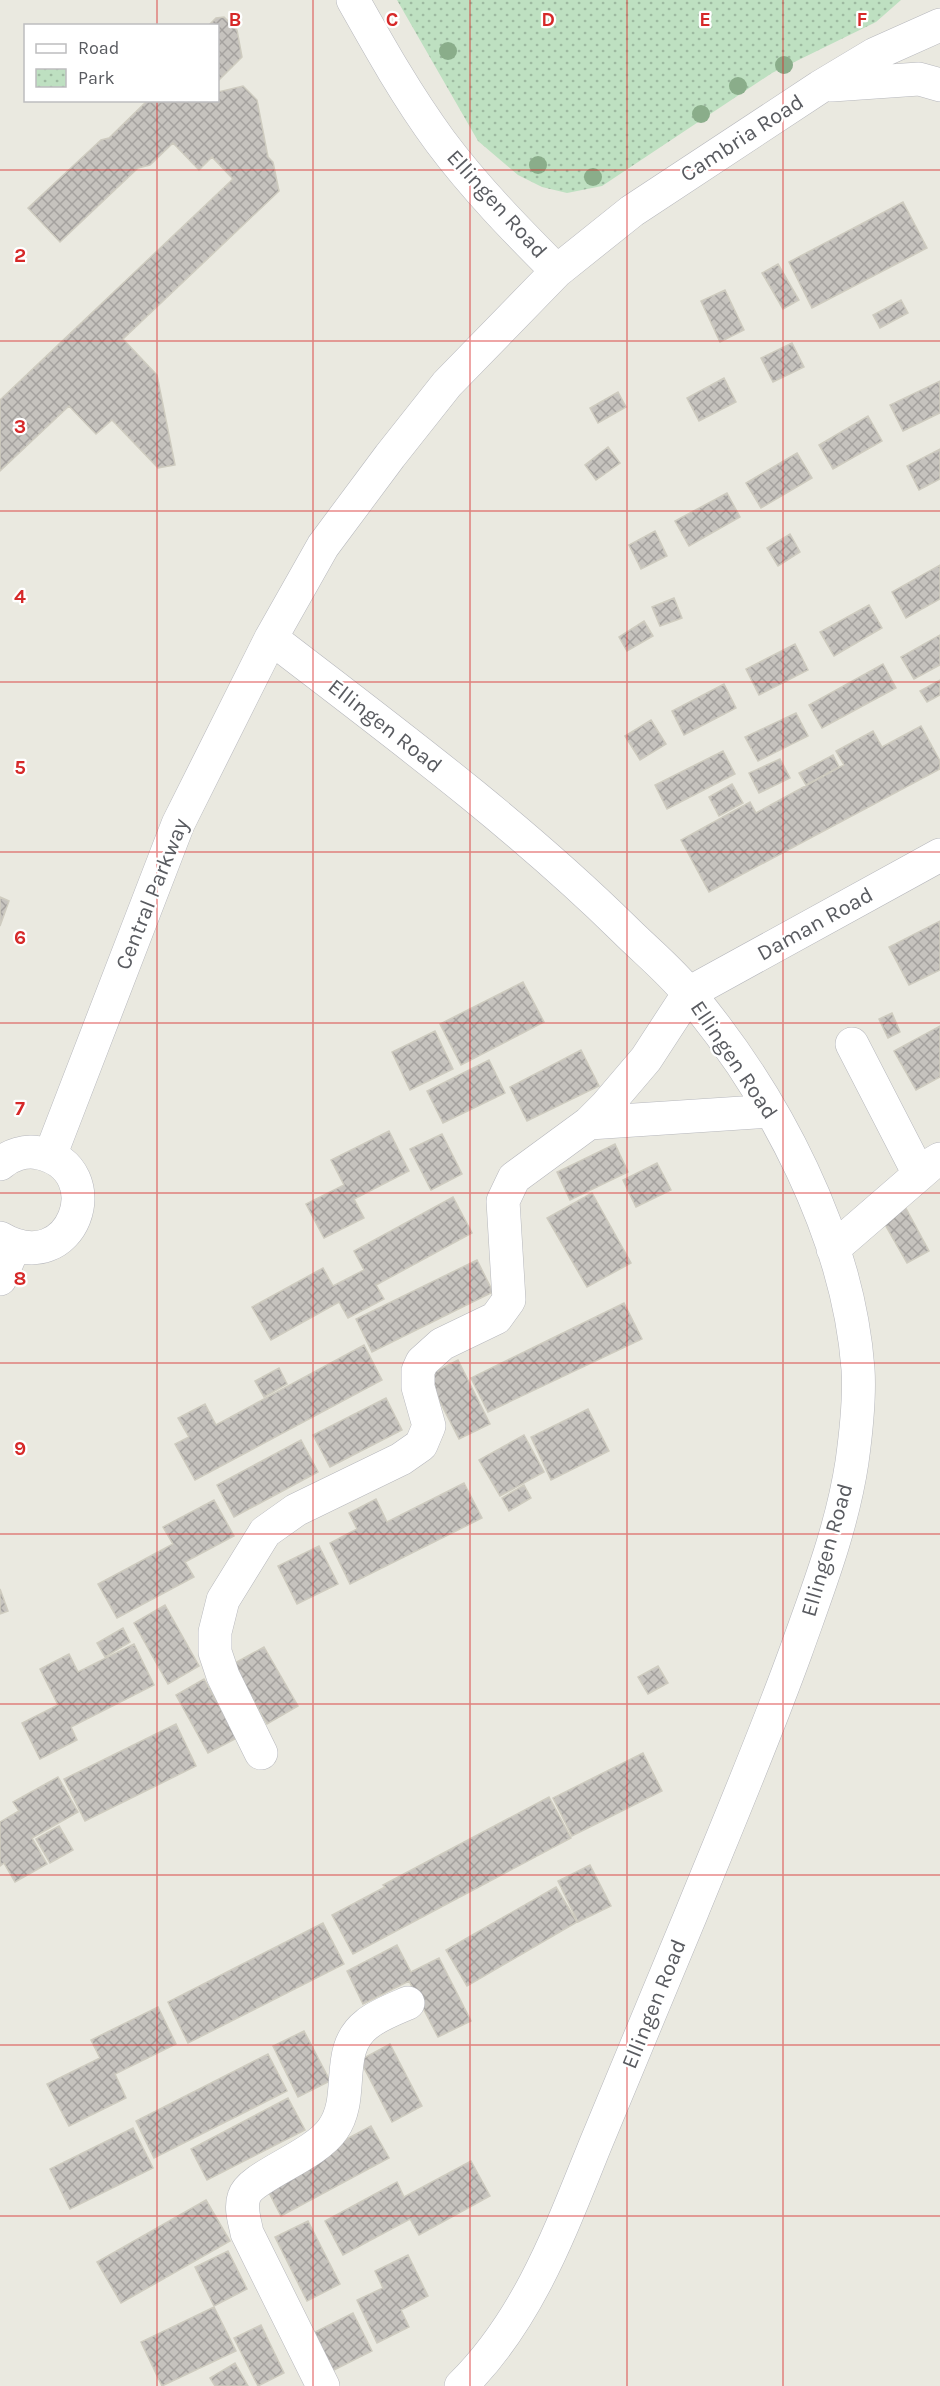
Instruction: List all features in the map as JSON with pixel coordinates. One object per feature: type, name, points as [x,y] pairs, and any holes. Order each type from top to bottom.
[{"type":"street","name":"Ellingen Road","points":[[353,0],[394,74],[441,142],[493,206],[557,271],[447,384],[390,456],[323,546],[271,638],[410,744],[579,885],[689,993],[771,1111],[806,1178],[833,1249],[848,1311],[858,1370],[852,1460],[841,1517],[822,1578],[768,1727],[549,2256],[500,2343],[461,2386]]},
{"type":"street","name":"Cambria Road","points":[[557,271],[632,212],[820,87],[876,54],[940,26]]},
{"type":"street","points":[[820,87],[866,81],[919,79],[940,85]]},
{"type":"street","name":"Central Parkway","points":[[50,1156],[178,824],[271,638]]},
{"type":"street","name":"Daman Road","points":[[689,993],[940,855]]},
{"type":"street","points":[[261,1753],[223,1676],[215,1652],[215,1632],[223,1600],[265,1532],[296,1510],[401,1459],[421,1444],[429,1426],[418,1387],[418,1371],[422,1362],[442,1344],[496,1318],[509,1300],[510,1276],[502,1221],[503,1201],[508,1187],[524,1168],[589,1123],[625,1086],[646,1059],[689,993]]},
{"type":"street","points":[[833,1249],[930,1167],[852,1044]]},
{"type":"street","points":[[589,1123],[771,1111]]},
{"type":"street","points":[[0,1164],[20,1154],[35,1152],[50,1156],[64,1165],[74,1179],[78,1194],[75,1218],[61,1238],[46,1246],[30,1249],[7,1242],[0,1279]]},
{"type":"street","points":[[323,2386],[247,2233],[243,2211],[244,2195],[256,2181],[304,2155],[320,2144],[333,2130],[344,2110],[347,2087],[346,2065],[352,2042],[367,2024],[408,2003]]},
{"type":"green space","points":[[397,0],[901,0],[876,22],[772,73],[602,186],[567,193],[542,187],[518,175],[478,141]]},
{"type":"building","points":[[224,17],[237,30],[242,57],[219,80],[219,24],[210,24],[216,18]]},
{"type":"building","points":[[243,86],[257,100],[268,157],[273,162],[279,191],[123,339],[157,375],[175,465],[158,468],[112,420],[96,434],[69,406],[0,471],[0,400],[233,179],[212,157],[199,170],[173,143],[150,165],[138,168],[60,242],[28,208],[101,140],[109,138],[146,102],[219,102],[219,92]]},
{"type":"building","points":[[903,202],[927,248],[812,308],[789,262]]},
{"type":"building","points":[[778,264],[799,300],[783,309],[762,273]]},
{"type":"building","points":[[725,290],[744,330],[720,342],[701,301]]},
{"type":"building","points":[[901,300],[908,313],[880,328],[873,315]]},
{"type":"building","points":[[792,343],[804,367],[773,382],[761,358]]},
{"type":"building","points":[[724,378],[736,402],[699,421],[687,398]]},
{"type":"building","points":[[940,381],[940,413],[903,431],[890,405]]},
{"type":"building","points":[[618,392],[626,407],[598,423],[590,408]]},
{"type":"building","points":[[868,416],[882,441],[833,469],[819,445]]},
{"type":"building","points":[[608,447],[620,463],[596,480],[585,465]]},
{"type":"building","points":[[940,449],[940,479],[919,490],[907,466]]},
{"type":"building","points":[[797,453],[812,478],[761,508],[746,483]]},
{"type":"building","points":[[727,493],[740,517],[689,546],[675,521]]},
{"type":"building","points":[[655,531],[667,556],[641,569],[629,545]]},
{"type":"building","points":[[790,534],[800,552],[778,566],[767,548]]},
{"type":"building","points":[[940,565],[940,599],[906,618],[892,592]]},
{"type":"building","points":[[674,598],[682,618],[660,626],[652,607]]},
{"type":"building","points":[[869,605],[882,628],[834,656],[820,632]]},
{"type":"building","points":[[644,621],[653,636],[627,651],[619,637]]},
{"type":"building","points":[[940,635],[940,665],[914,679],[901,657]]},
{"type":"building","points":[[795,644],[808,670],[759,695],[746,669]]},
{"type":"building","points":[[883,664],[896,688],[822,728],[809,705]]},
{"type":"building","points":[[940,680],[940,695],[927,702],[920,691]]},
{"type":"building","points":[[724,684],[736,708],[684,735],[672,711]]},
{"type":"building","points":[[796,713],[808,736],[758,761],[745,737]]},
{"type":"building","points":[[651,720],[666,744],[640,760],[625,736]]},
{"type":"building","points":[[921,726],[940,761],[940,769],[709,892],[681,840],[750,802],[756,813],[844,765],[836,751],[873,731],[882,747]]},
{"type":"building","points":[[723,751],[735,774],[667,809],[655,785]]},
{"type":"building","points":[[833,755],[839,767],[806,785],[799,773]]},
{"type":"building","points":[[780,759],[790,778],[759,793],[749,773]]},
{"type":"building","points":[[732,784],[743,803],[719,816],[709,797]]},
{"type":"building","points":[[0,897],[9,901],[0,926]]},
{"type":"building","points":[[940,921],[940,970],[909,985],[889,947]]},
{"type":"building","points":[[523,982],[544,1022],[461,1065],[440,1024]]},
{"type":"building","points":[[892,1013],[900,1032],[888,1038],[879,1019]]},
{"type":"building","points":[[940,1026],[940,1077],[916,1090],[894,1051]]},
{"type":"building","points":[[435,1031],[453,1069],[410,1090],[392,1052]]},
{"type":"building","points":[[581,1050],[599,1086],[527,1121],[510,1087]]},
{"type":"building","points":[[489,1060],[505,1093],[443,1123],[427,1091]]},
{"type":"building","points":[[389,1131],[409,1171],[354,1199],[364,1218],[324,1238],[306,1204],[344,1185],[331,1160]]},
{"type":"building","points":[[442,1134],[462,1174],[431,1190],[410,1149]]},
{"type":"building","points":[[615,1144],[628,1172],[570,1200],[557,1172]]},
{"type":"building","points":[[657,1163],[671,1190],[636,1207],[623,1180]]},
{"type":"building","points":[[592,1193],[631,1263],[587,1287],[547,1218]]},
{"type":"building","points":[[453,1197],[472,1233],[376,1285],[384,1299],[348,1318],[339,1302],[271,1340],[252,1307],[323,1268],[333,1286],[364,1270],[354,1251]]},
{"type":"building","points":[[902,1201],[929,1251],[907,1263],[879,1214]]},
{"type":"building","points":[[477,1260],[493,1292],[372,1352],[356,1319]]},
{"type":"building","points":[[624,1303],[642,1339],[488,1412],[471,1378]]},
{"type":"building","points":[[364,1345],[382,1380],[195,1480],[175,1444],[189,1437],[178,1418],[205,1404],[216,1425]]},
{"type":"building","points":[[458,1360],[490,1424],[459,1439],[427,1376]]},
{"type":"building","points":[[279,1368],[287,1384],[264,1397],[255,1381]]},
{"type":"building","points":[[386,1398],[402,1430],[330,1467],[313,1435]]},
{"type":"building","points":[[588,1409],[609,1451],[551,1480],[531,1437]]},
{"type":"building","points":[[524,1435],[544,1472],[500,1496],[479,1460]]},
{"type":"building","points":[[301,1440],[318,1472],[234,1517],[217,1485]]},
{"type":"building","points":[[464,1483],[482,1518],[350,1584],[330,1543],[357,1529],[349,1513],[376,1499],[387,1522]]},
{"type":"building","points":[[524,1485],[531,1498],[509,1511],[502,1498]]},
{"type":"building","points":[[214,1500],[234,1536],[185,1562],[194,1577],[117,1618],[98,1584],[173,1544],[163,1527]]},
{"type":"building","points":[[319,1546],[338,1584],[297,1604],[278,1566]]},
{"type":"building","points":[[0,1589],[8,1611],[0,1614]]},
{"type":"building","points":[[165,1605],[199,1666],[168,1684],[134,1623]]},
{"type":"building","points":[[123,1628],[130,1642],[105,1657],[97,1643]]},
{"type":"building","points":[[134,1644],[154,1685],[71,1727],[77,1740],[40,1759],[22,1723],[58,1705],[40,1669],[69,1654],[78,1672]]},
{"type":"building","points":[[264,1647],[298,1706],[267,1724],[233,1664]]},
{"type":"building","points":[[658,1666],[668,1683],[648,1694],[638,1677]]},
{"type":"building","points":[[204,1679],[237,1738],[208,1753],[176,1695]]},
{"type":"building","points":[[176,1724],[196,1766],[85,1821],[64,1779]]},
{"type":"building","points":[[643,1753],[662,1791],[572,1836],[553,1798]]},
{"type":"building","points":[[58,1777],[78,1812],[32,1838],[47,1864],[15,1882],[4,1863],[0,1866],[0,1822],[19,1811],[13,1802]]},
{"type":"building","points":[[549,1797],[571,1838],[353,1954],[332,1915],[385,1887],[383,1885]]},
{"type":"building","points":[[59,1826],[73,1850],[50,1863],[36,1839]]},
{"type":"building","points":[[590,1865],[611,1906],[578,1922],[558,1881]]},
{"type":"building","points":[[556,1887],[577,1922],[467,1986],[446,1950]]},
{"type":"building","points":[[323,1923],[344,1964],[188,2043],[168,2002]]},
{"type":"building","points":[[397,1945],[411,1972],[439,1958],[471,2021],[438,2037],[409,1981],[363,2004],[347,1971]]},
{"type":"building","points":[[158,2007],[176,2044],[115,2074],[126,2098],[69,2126],[47,2084],[100,2058],[91,2040]]},
{"type":"building","points":[[304,2031],[330,2081],[298,2097],[273,2046]]},
{"type":"building","points":[[390,2044],[422,2106],[392,2122],[360,2060]]},
{"type":"building","points":[[268,2054],[287,2091],[154,2158],[136,2121]]},
{"type":"building","points":[[288,2098],[305,2130],[207,2180],[191,2149]]},
{"type":"building","points":[[371,2126],[389,2158],[281,2216],[264,2183]]},
{"type":"building","points":[[133,2128],[153,2168],[70,2209],[50,2169]]},
{"type":"building","points":[[471,2161],[490,2196],[419,2235],[410,2219],[343,2255],[325,2221],[397,2182],[404,2197]]},
{"type":"building","points":[[206,2200],[230,2241],[121,2303],[97,2262]]},
{"type":"building","points":[[308,2221],[340,2284],[307,2301],[275,2237]]},
{"type":"building","points":[[228,2251],[247,2289],[214,2306],[195,2267]]},
{"type":"building","points":[[408,2255],[428,2296],[401,2310],[409,2327],[377,2343],[357,2300],[383,2288],[375,2271]]},
{"type":"building","points":[[214,2307],[236,2351],[162,2386],[141,2342]]},
{"type":"building","points":[[353,2313],[372,2351],[332,2371],[313,2333]]},
{"type":"building","points":[[261,2325],[284,2373],[258,2386],[234,2338]]},
{"type":"building","points":[[235,2363],[248,2386],[215,2386],[210,2378]]}]
